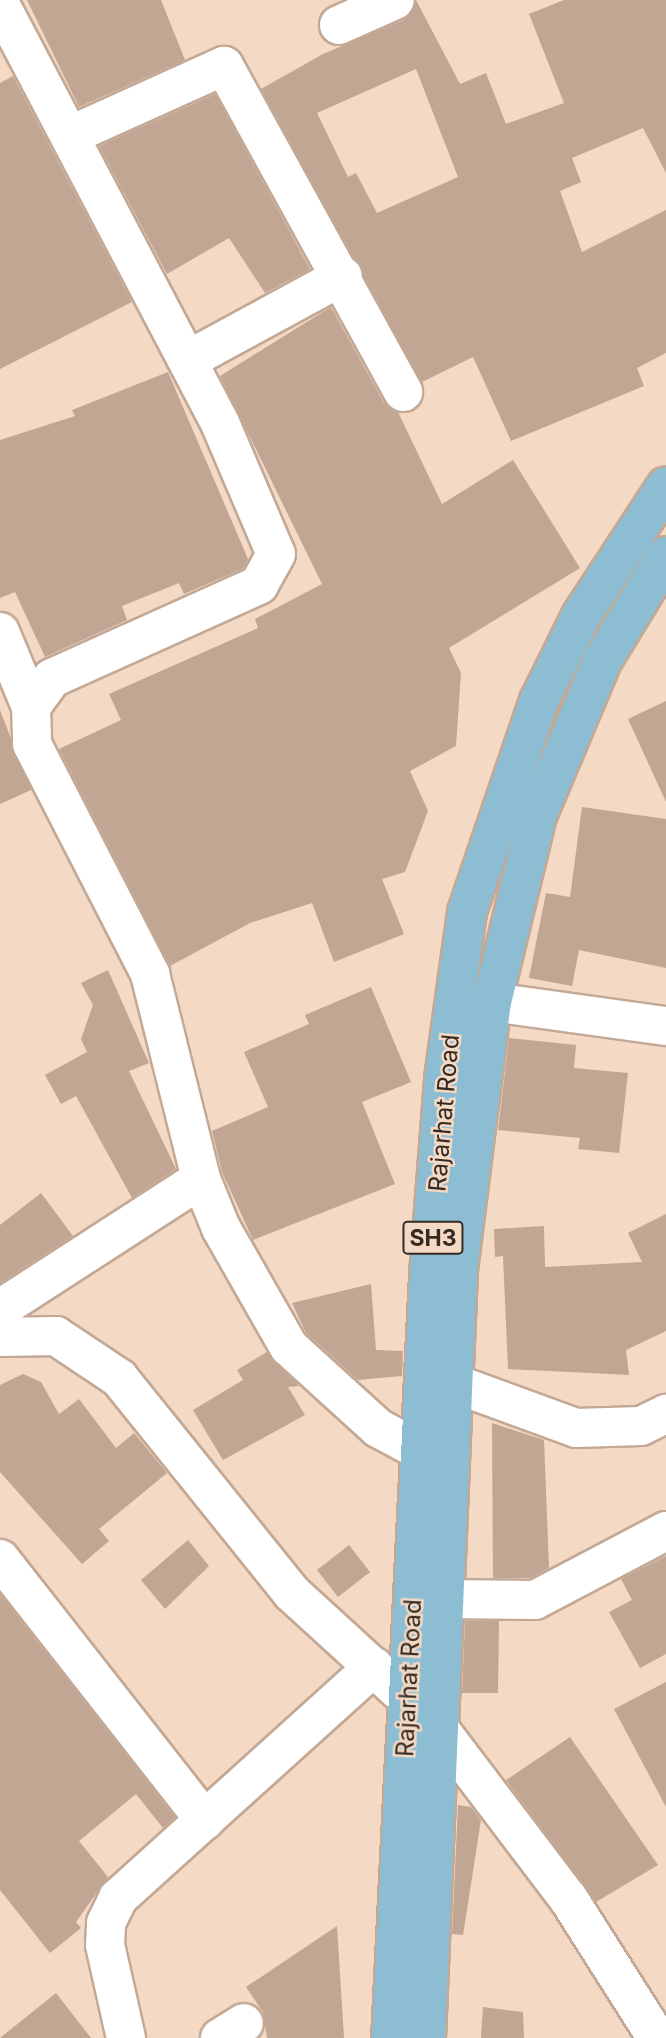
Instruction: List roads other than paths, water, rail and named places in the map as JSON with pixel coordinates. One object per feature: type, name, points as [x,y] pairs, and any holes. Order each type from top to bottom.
[{"type":"main road","name":"Rajarhat Road","points":[[391,2038],[419,1450],[444,1077],[467,912],[539,701],[581,616],[666,486]]},
{"type":"main road","name":"Rajarhat Road","points":[[426,2038],[458,1270],[492,1002],[541,805],[602,661],[666,556]]},
{"type":"street","points":[[340,25],[395,0]]},
{"type":"street","points":[[0,4],[188,360],[276,554],[272,572],[259,585],[52,678],[32,707]]},
{"type":"street","points":[[71,135],[224,66],[343,276],[403,392]]},
{"type":"street","points":[[188,360],[343,276]]},
{"type":"street","points":[[0,632],[32,707],[32,744],[150,974],[201,1179],[221,1228],[289,1347],[377,1428],[419,1450]]},
{"type":"street","points":[[492,1002],[666,1026]]},
{"type":"street","points":[[0,1309],[201,1179]]},
{"type":"street","points":[[0,1337],[56,1336],[118,1378],[292,1593],[438,1727],[568,1898],[657,2038]]},
{"type":"street","points":[[453,1382],[576,1428],[641,1426],[666,1414]]},
{"type":"street","points":[[443,1599],[535,1600],[666,1531]]},
{"type":"street","points":[[0,1559],[205,1820]]},
{"type":"street","points":[[126,2038],[106,1923],[118,1898],[374,1667]]}]
